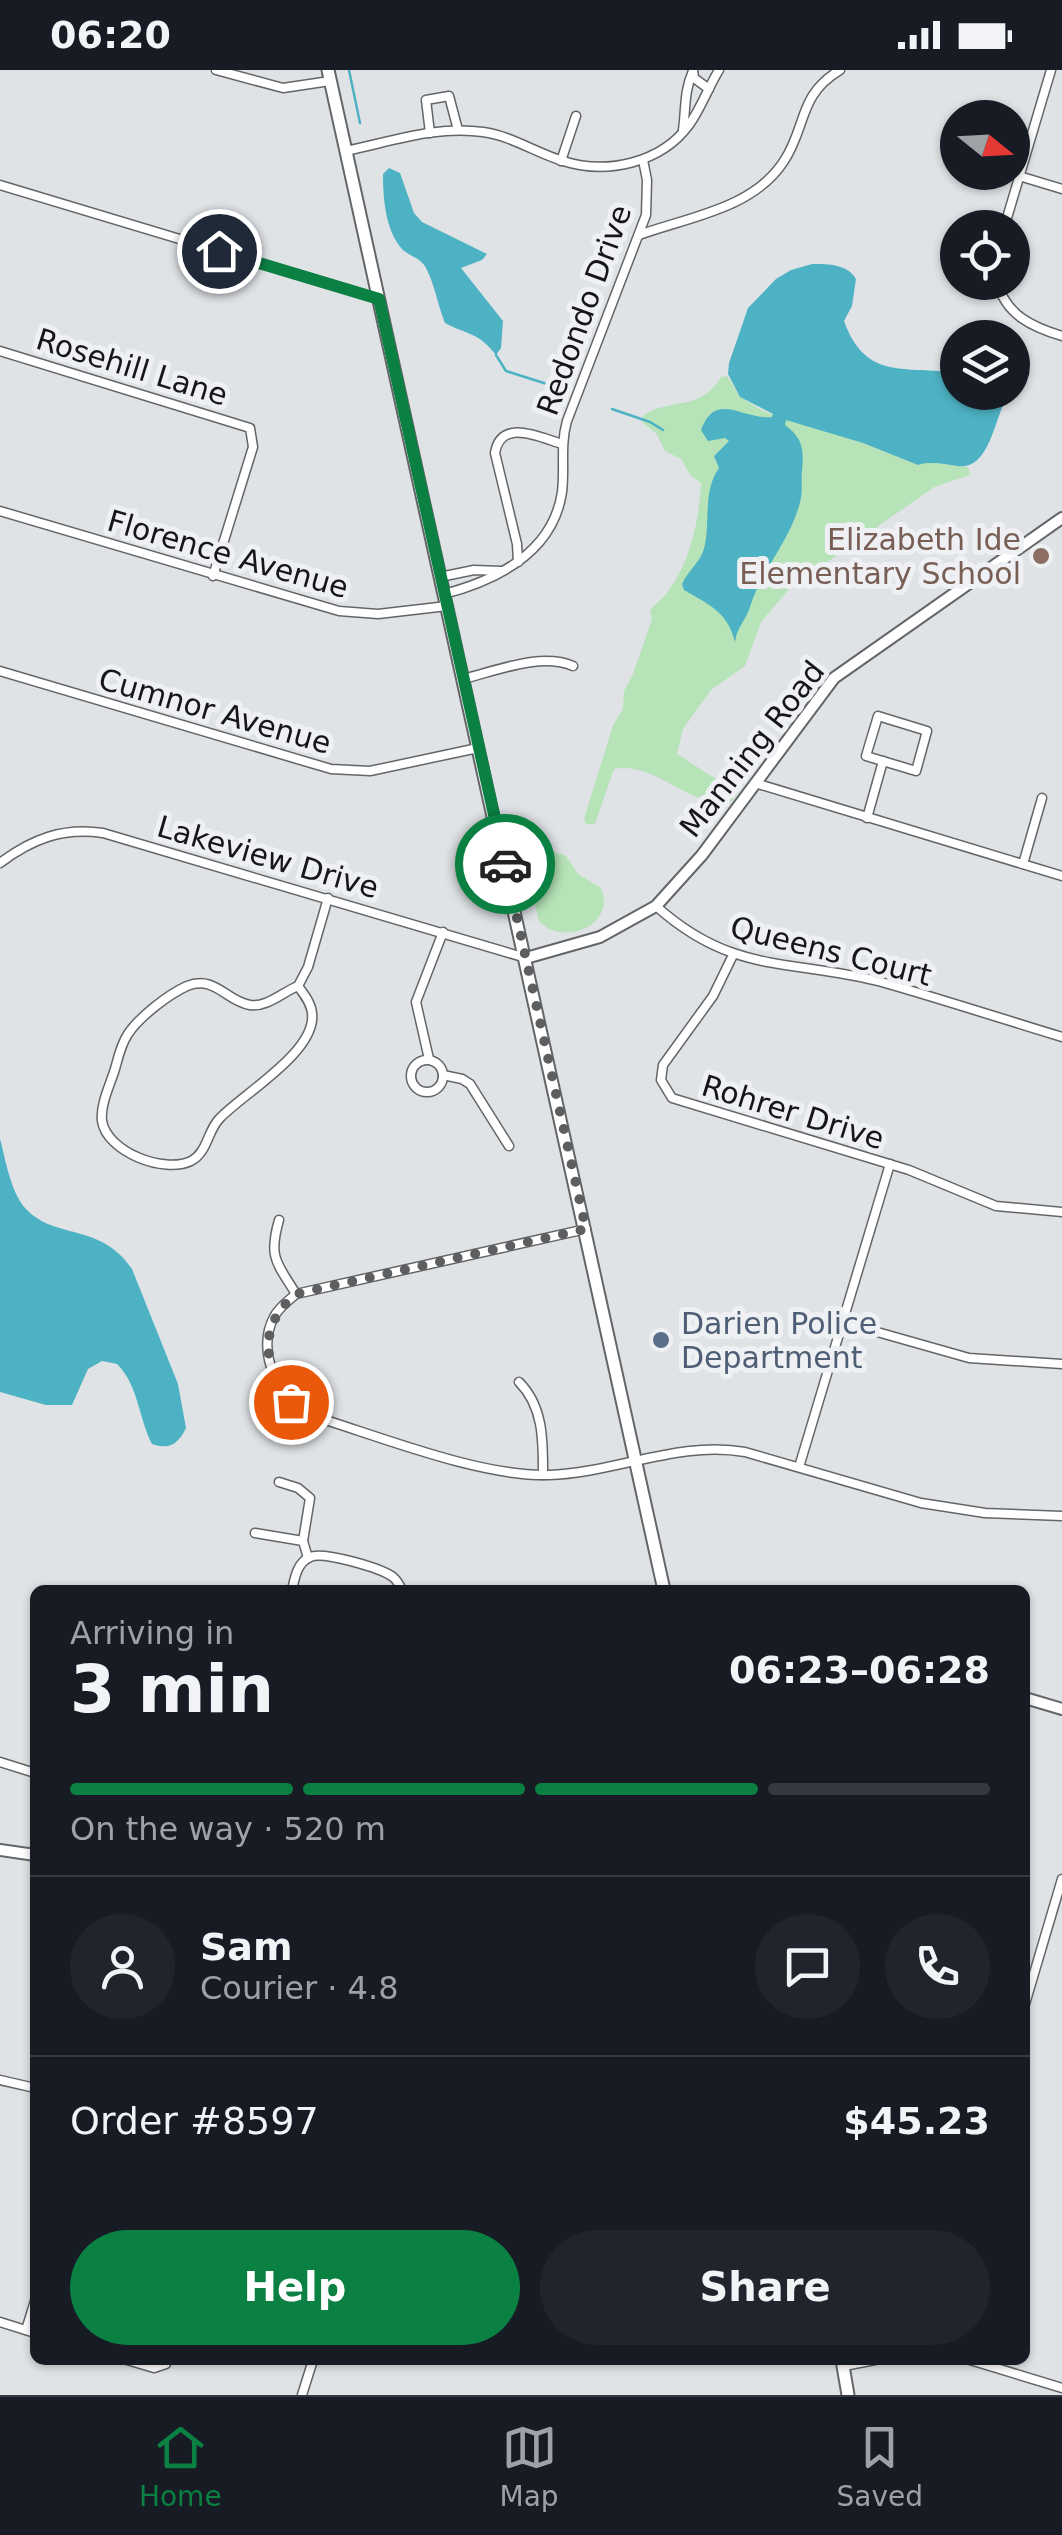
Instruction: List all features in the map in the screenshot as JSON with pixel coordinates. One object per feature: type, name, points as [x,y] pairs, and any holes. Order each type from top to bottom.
[{"type":"main road","points":[[329,75],[663,1585]]},
{"type":"main road","points":[[843,2365],[848,2395]]},
{"type":"street","points":[[216,70],[283,88],[329,75]]},
{"type":"street","points":[[345,152],[458,130],[504,137],[560,161],[608,166],[643,160],[683,131],[719,70]]},
{"type":"street","points":[[639,235],[686,222],[747,196],[782,165],[808,100],[818,86],[840,70]]},
{"type":"street","points":[[1030,140],[1051,70]]},
{"type":"street","points":[[693,71],[694,78],[708,88]]},
{"type":"street","points":[[683,131],[687,106],[684,89],[693,71]]},
{"type":"street","points":[[430,133],[426,100],[450,96],[458,130]]},
{"type":"street","points":[[560,161],[576,116]]},
{"type":"street","name":"Redondo Drive","points":[[445,600],[486,583],[518,562],[536,546],[554,520],[562,490],[562,444],[567,422],[639,235],[648,198],[643,160]]},
{"type":"street","points":[[1030,179],[1062,188]]},
{"type":"street","points":[[0,185],[379,299]]},
{"type":"street","points":[[1005,300],[1019,318],[1062,336]]},
{"type":"street","name":"Rosehill Lane","points":[[0,351],[250,428],[253,447],[213,576]]},
{"type":"street","points":[[518,562],[495,453],[497,442],[507,432],[517,432],[562,444]]},
{"type":"street","name":"Florence Avenue","points":[[0,511],[339,612],[378,614],[445,600]]},
{"type":"street","name":"Manning Road","points":[[526,958],[600,937],[656,906],[702,855],[834,678],[1062,518]]},
{"type":"street","name":"Redondo Drive","points":[[440,577],[474,570],[501,571]]},
{"type":"street","points":[[462,679],[543,661],[574,666]]},
{"type":"street","name":"Cumnor Avenue","points":[[0,671],[331,769],[370,771],[478,748]]},
{"type":"street","points":[[878,716],[928,730],[916,770],[884,761],[866,756],[878,716]]},
{"type":"street","points":[[866,818],[884,761]]},
{"type":"street","points":[[753,782],[1062,876]]},
{"type":"street","points":[[1024,864],[1042,798]]},
{"type":"street","name":"Lakeview Drive","points":[[0,864],[25,846],[54,834],[92,831],[526,958]]},
{"type":"street","points":[[298,986],[312,1014],[306,1040],[218,1119],[195,1158],[161,1164],[113,1140],[102,1118],[104,1107],[124,1041],[139,1022],[182,988],[195,984],[215,986],[252,1005],[298,986],[308,968],[328,898]]},
{"type":"street","name":"Queens Court","points":[[656,906],[688,932],[734,955],[886,984],[1062,1037]]},
{"type":"street","points":[[430,1060],[416,1002],[442,932]]},
{"type":"street","name":"Rohrer Drive","points":[[734,955],[713,996],[663,1064],[661,1080],[667,1093],[679,1102],[890,1164],[996,1206],[1062,1212]]},
{"type":"street","points":[[430,1060],[439,1065],[443,1075],[440,1086],[432,1092],[422,1092],[413,1085],[410,1075],[414,1065],[430,1060]]},
{"type":"street","points":[[443,1075],[462,1078],[470,1084],[509,1146]]},
{"type":"street","points":[[799,1467],[890,1164]]},
{"type":"street","points":[[279,1220],[271,1245],[276,1262],[296,1294]]},
{"type":"street","points":[[586,1229],[296,1294],[274,1316],[268,1339],[278,1386],[298,1408],[313,1416],[476,1465],[543,1475],[592,1471],[722,1448],[942,1507],[1062,1516]]},
{"type":"street","points":[[842,1322],[970,1358],[1062,1364]]},
{"type":"street","points":[[519,1382],[533,1396],[543,1438],[543,1475]]},
{"type":"street","points":[[279,1482],[298,1488],[310,1498],[303,1540],[308,1558]]},
{"type":"street","points":[[255,1533],[303,1540]]},
{"type":"street","points":[[293,1585],[298,1567],[308,1558],[324,1554],[382,1571],[399,1585]]},
{"type":"street","points":[[1030,1700],[1062,1710]]},
{"type":"street","points":[[0,1762],[30,1771]]},
{"type":"street","points":[[0,1850],[30,1854]]},
{"type":"street","points":[[1030,1987],[1062,1879]]},
{"type":"street","points":[[0,2080],[30,2087]]},
{"type":"street","points":[[0,2322],[30,2331]]},
{"type":"street","points":[[302,2395],[311,2365]]},
{"type":"street","points":[[988,2365],[1062,2386],[1058,2395]]},
{"type":"green space","points":[[727,376],[740,397],[765,412],[918,465],[926,462],[968,467],[970,475],[934,487],[789,589],[761,622],[745,666],[711,690],[683,729],[677,754],[738,793],[731,802],[700,798],[630,768],[614,769],[595,824],[586,824],[584,819],[613,725],[623,709],[624,691],[652,619],[650,611],[681,569],[698,512],[701,483],[691,476],[681,459],[665,451],[656,433],[643,423],[643,416],[703,396],[721,377]]},
{"type":"green space","points":[[533,845],[566,856],[578,874],[601,888],[601,913],[585,929],[561,932],[539,921],[525,864]]},
{"type":"water","points":[[389,168],[400,173],[414,213],[422,222],[487,254],[461,268],[503,321],[501,348],[496,355],[478,338],[445,323],[425,266],[397,242],[385,203],[383,174]]},
{"type":"water","points":[[812,264],[831,265],[852,274],[856,279],[852,306],[844,321],[853,340],[876,362],[940,372],[940,410],[1002,410],[983,453],[968,465],[957,466],[918,465],[863,443],[786,420],[785,425],[796,435],[802,451],[801,498],[735,642],[722,616],[684,590],[682,584],[704,549],[710,487],[719,468],[714,456],[729,441],[708,441],[701,430],[707,418],[722,409],[772,417],[773,414],[740,397],[728,374],[729,363],[748,308],[776,279]]},
{"type":"water","points":[[0,1139],[13,1188],[29,1212],[53,1226],[107,1245],[132,1269],[178,1384],[186,1428],[173,1444],[152,1444],[130,1381],[117,1364],[102,1361],[88,1369],[72,1405],[46,1405],[0,1392]]},
{"type":"waterway","points":[[349,70],[360,123]]},
{"type":"waterway","points":[[496,355],[506,371],[569,391]]},
{"type":"waterway","points":[[612,409],[663,430]]},
{"type":"way so far","points":[[291,1402],[278,1386],[268,1339],[274,1316],[296,1294],[586,1229],[505,864]]},
{"type":"place","name":"Elizabeth Ide Elementary School","points":[[1041,556]]},
{"type":"place","name":"Darien Police Department","points":[[661,1340]]},
{"type":"route","points":[[219,251],[379,299],[505,864]]}]
